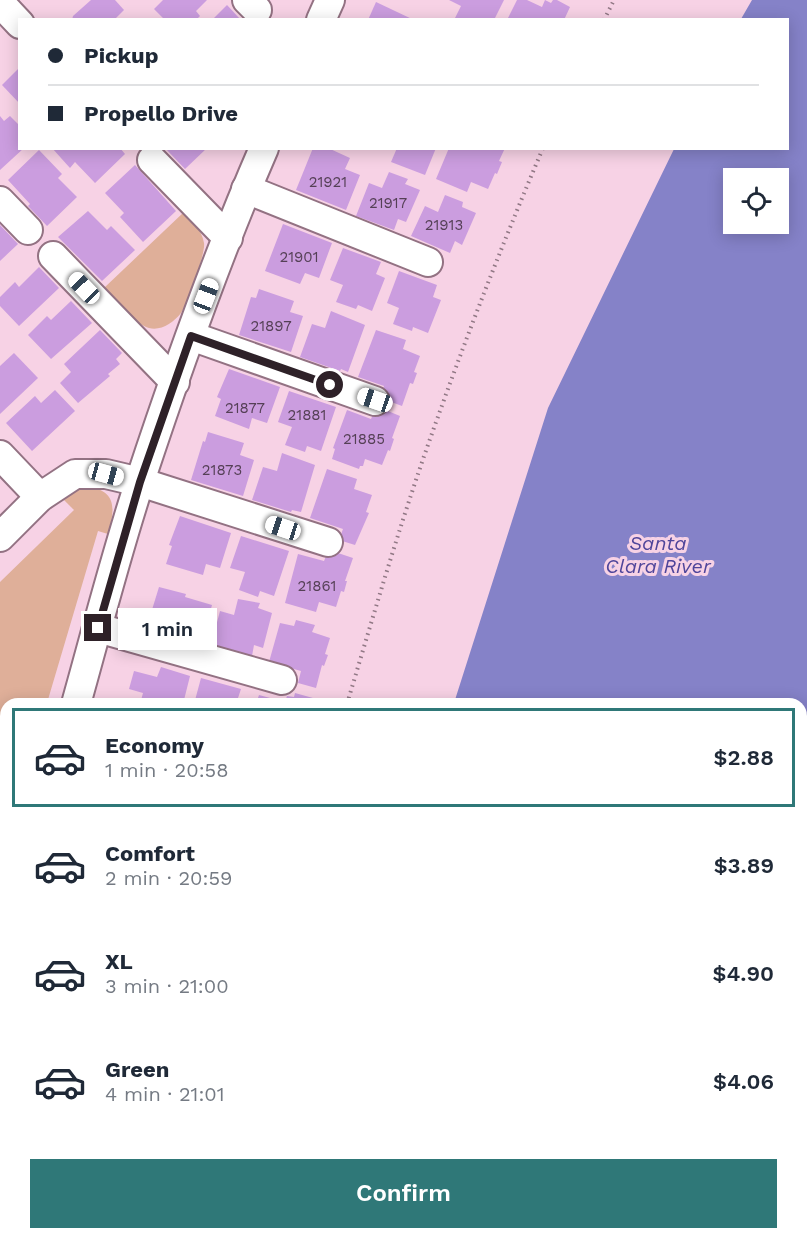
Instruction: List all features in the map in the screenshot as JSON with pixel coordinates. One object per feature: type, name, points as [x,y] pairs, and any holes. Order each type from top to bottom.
[{"type":"street","points":[[322,18],[330,0]]},
{"type":"street","points":[[78,698],[140,482],[191,336],[246,189],[263,150]]},
{"type":"street","points":[[152,160],[228,238]]},
{"type":"street","points":[[246,189],[428,262]]},
{"type":"street","points":[[0,201],[28,231]]},
{"type":"street","points":[[53,256],[175,382]]},
{"type":"street","points":[[191,336],[375,400]]},
{"type":"street","points":[[0,455],[40,497]]},
{"type":"street","points":[[0,537],[40,497],[75,474],[106,474],[140,482],[328,542]]},
{"type":"street","points":[[98,628],[282,680]]},
{"type":"path","points":[[605,18],[614,0]]},
{"type":"path","points":[[349,698],[388,565],[435,425],[501,249],[542,150]]},
{"type":"shaded area","points":[[184,212],[203,238],[204,248],[199,267],[181,313],[167,325],[149,328],[131,316],[104,288]]},
{"type":"shaded area","points":[[85,487],[104,492],[109,496],[112,502],[112,517],[108,534],[98,531],[48,698],[0,698],[0,582],[74,510],[64,500],[73,492]]},
{"type":"water","name":"Santa Clara River","points":[[752,0],[807,0],[807,698],[456,698],[548,408],[674,150],[789,150],[789,18],[742,18]]},
{"type":"building","points":[[91,0],[115,0],[124,10],[116,18],[72,18]]},
{"type":"building","points":[[163,0],[207,0],[196,11],[200,16],[198,18],[163,18],[154,9]]},
{"type":"building","points":[[449,0],[504,0],[495,18],[455,18],[461,6]]},
{"type":"building","points":[[517,0],[527,0],[542,7],[545,0],[551,3],[557,0],[570,7],[565,18],[508,18]]},
{"type":"building","points":[[376,2],[410,18],[369,18]]},
{"type":"building","points":[[227,5],[239,18],[214,18]]},
{"type":"building","points":[[18,69],[18,102],[2,85]]},
{"type":"building","points":[[0,116],[4,121],[10,116],[18,124],[18,150],[22,150],[0,170]]},
{"type":"building","points":[[39,150],[62,174],[58,178],[77,197],[47,226],[8,180]]},
{"type":"building","points":[[54,150],[122,150],[125,154],[95,183],[75,162],[70,168]]},
{"type":"building","points":[[167,150],[205,150],[185,169]]},
{"type":"building","points":[[312,150],[332,150],[350,158],[345,169],[360,175],[346,210],[296,190]]},
{"type":"building","points":[[396,150],[435,150],[425,175],[391,162]]},
{"type":"building","points":[[448,150],[504,150],[499,161],[502,162],[488,189],[471,182],[467,192],[436,179]]},
{"type":"building","points":[[135,165],[176,211],[143,242],[120,217],[124,213],[105,193]]},
{"type":"building","points":[[389,172],[408,179],[405,184],[420,190],[406,222],[398,219],[394,230],[356,216],[369,183],[382,188]]},
{"type":"building","points":[[445,195],[463,202],[462,207],[476,213],[462,245],[455,241],[450,253],[411,236],[425,206],[438,212]]},
{"type":"building","points":[[88,211],[107,230],[111,226],[135,250],[102,281],[58,237]]},
{"type":"building","points":[[283,224],[332,243],[319,278],[305,273],[300,284],[265,271]]},
{"type":"building","points":[[0,225],[18,244],[0,261]]},
{"type":"building","points":[[343,248],[381,262],[376,274],[385,278],[372,311],[358,305],[356,309],[336,302],[343,285],[330,280]]},
{"type":"building","points":[[39,267],[59,288],[19,326],[0,306],[0,297],[15,282],[19,287]]},
{"type":"building","points":[[399,271],[437,285],[433,297],[441,300],[428,333],[413,327],[412,331],[393,324],[399,308],[387,303]]},
{"type":"building","points":[[259,289],[294,301],[290,312],[303,316],[291,352],[239,335],[251,297],[256,298]]},
{"type":"building","points":[[71,301],[92,323],[51,359],[28,335],[47,316],[51,320]]},
{"type":"building","points":[[331,311],[365,325],[348,372],[300,357],[312,324],[325,328]]},
{"type":"building","points":[[100,330],[122,353],[116,359],[120,364],[108,374],[110,376],[78,403],[60,383],[71,372],[64,364]]},
{"type":"building","points":[[376,330],[406,340],[403,349],[420,356],[414,372],[417,373],[413,384],[410,383],[402,406],[386,400],[388,395],[382,393],[384,386],[358,377]]},
{"type":"building","points":[[14,353],[38,378],[0,414],[0,366]]},
{"type":"building","points":[[229,369],[280,387],[267,423],[252,418],[249,429],[215,416],[221,399],[217,397]]},
{"type":"building","points":[[55,390],[75,411],[32,451],[6,423],[35,396],[41,403]]},
{"type":"building","points":[[289,391],[336,407],[321,451],[307,446],[305,452],[285,445],[292,427],[278,422]]},
{"type":"building","points":[[383,409],[400,416],[390,451],[388,450],[382,465],[365,459],[363,466],[359,469],[332,459],[335,449],[333,448],[347,410],[371,419],[374,412],[381,414]]},
{"type":"building","points":[[208,432],[244,443],[240,455],[254,460],[243,496],[191,480]]},
{"type":"building","points":[[282,453],[315,465],[301,512],[292,510],[291,512],[252,500],[263,467],[277,471]]},
{"type":"building","points":[[327,469],[357,479],[354,489],[372,495],[366,512],[369,513],[355,545],[339,540],[343,529],[310,518]]},
{"type":"building","points":[[180,516],[231,533],[220,568],[206,564],[203,575],[166,564],[172,546],[169,545]]},
{"type":"building","points":[[241,536],[289,551],[274,596],[260,591],[258,597],[239,590],[245,572],[230,568]]},
{"type":"building","points":[[335,552],[353,558],[345,581],[347,581],[344,592],[341,591],[336,607],[319,602],[316,612],[285,603],[298,554],[324,561],[327,554],[334,556]]},
{"type":"building","points":[[159,587],[186,594],[185,597],[212,605],[202,641],[147,626]]},
{"type":"building","points":[[238,599],[260,603],[258,608],[272,613],[263,648],[254,645],[252,656],[211,645],[220,611],[234,615]]},
{"type":"building","points":[[296,620],[315,625],[312,632],[330,638],[325,654],[328,655],[324,666],[322,665],[316,688],[298,683],[301,671],[269,662],[280,623],[294,626]]},
{"type":"building","points":[[161,667],[190,676],[184,698],[142,698],[143,693],[129,689],[134,671],[157,677]]},
{"type":"building","points":[[201,678],[241,689],[238,698],[196,698]]},
{"type":"building","points":[[295,693],[313,698],[286,698],[287,696],[294,697]]},
{"type":"route","points":[[98,628],[140,482],[191,336],[330,385]]}]
